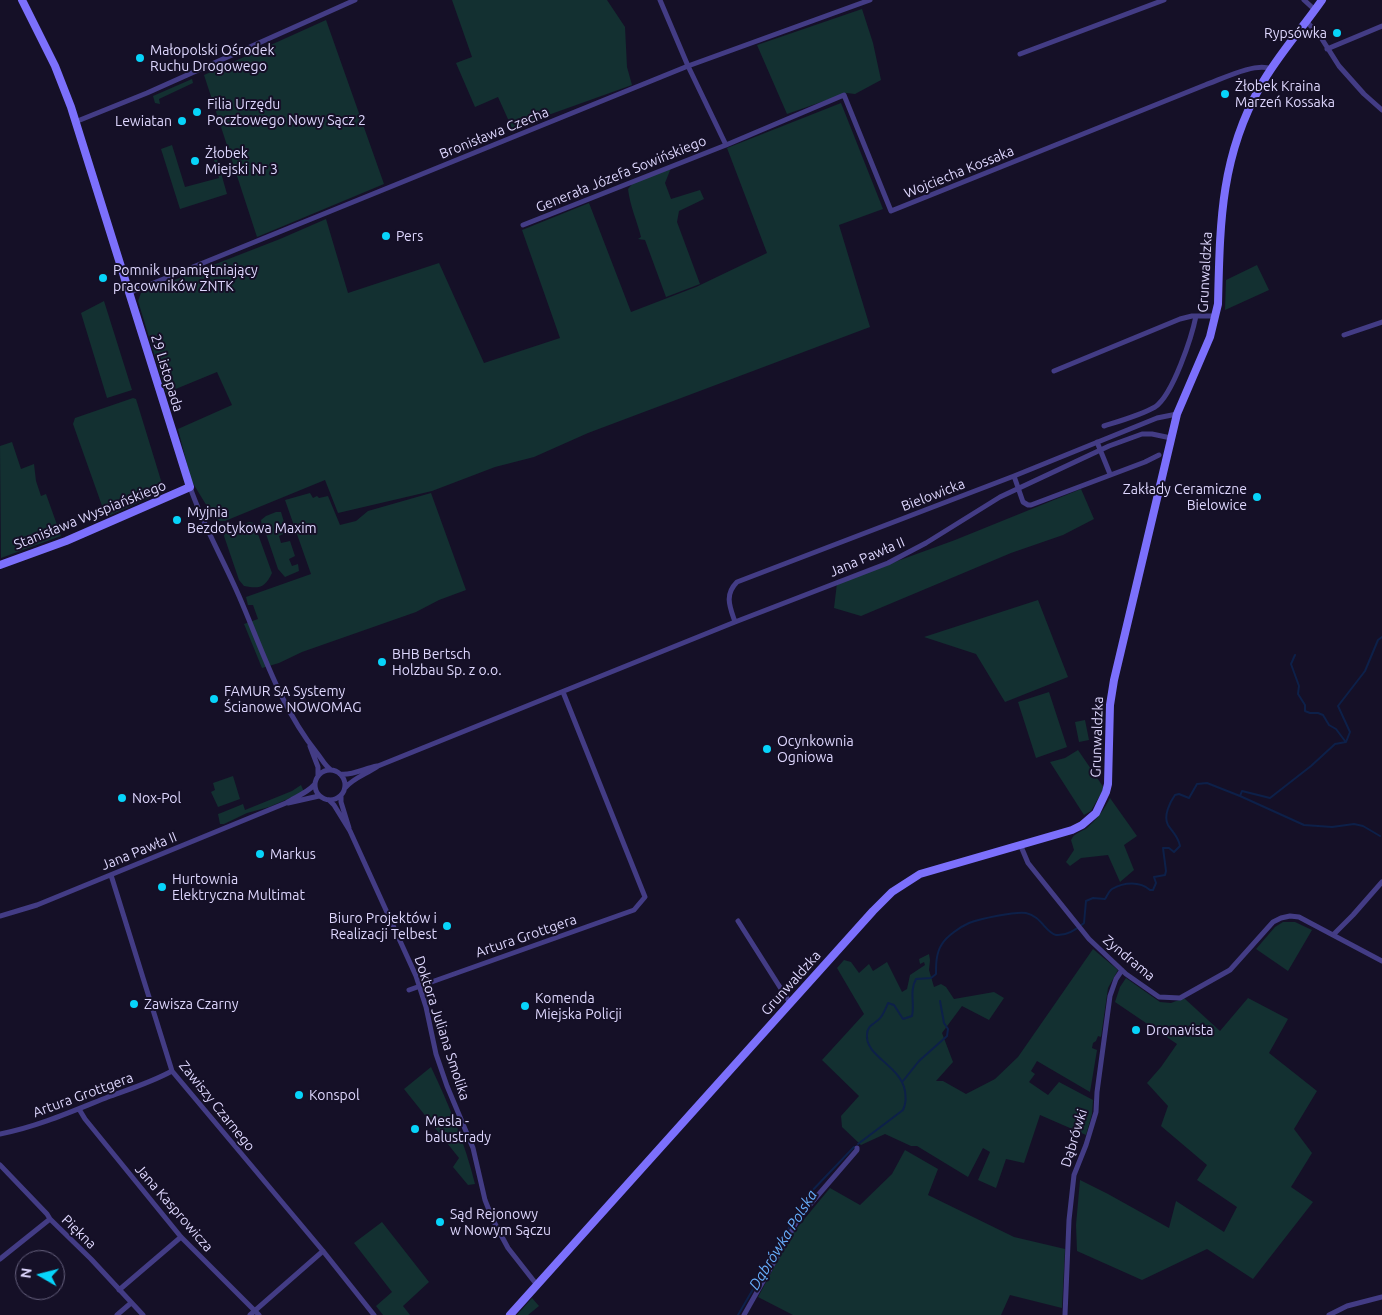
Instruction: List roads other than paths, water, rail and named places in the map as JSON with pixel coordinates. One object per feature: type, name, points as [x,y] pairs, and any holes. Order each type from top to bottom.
[{"type":"street","name":"29 Listopada","points":[[22,0],[55,66],[75,122],[190,488],[204,523],[239,596],[279,691],[310,745],[318,767],[318,775]]},
{"type":"street","points":[[75,122],[151,91],[355,0]]},
{"type":"street","points":[[660,0],[688,66],[726,145]]},
{"type":"street","name":"Bronisława Czecha","points":[[129,293],[688,66],[870,0]]},
{"type":"street","points":[[1020,54],[1164,0]]},
{"type":"street","points":[[1304,0],[1314,10]]},
{"type":"street","name":"Grunwaldzka","points":[[510,1315],[873,910],[892,892],[920,874],[1072,830],[1082,825],[1096,813],[1104,799],[1108,784],[1111,695],[1171,438],[1178,414],[1210,337],[1216,316],[1221,214],[1226,178],[1234,149],[1261,85],[1322,0]]},
{"type":"street","points":[[1306,21],[1320,36],[1339,66],[1364,94],[1382,110]]},
{"type":"street","points":[[1327,49],[1382,26]]},
{"type":"street","name":"Wojciecha Kossaka","points":[[726,145],[844,96],[891,211],[1205,85],[1253,68],[1265,67],[1272,69]]},
{"type":"street","name":"Generała Józefa Sowińskiego","points":[[524,225],[726,145]]},
{"type":"street","points":[[1054,372],[1180,319],[1196,316],[1216,316]]},
{"type":"street","points":[[1104,426],[1154,407],[1162,401],[1170,388],[1193,332],[1196,316]]},
{"type":"street","points":[[1344,335],[1382,322]]},
{"type":"street","name":"Bielowicka","points":[[735,622],[728,598],[730,591],[737,582],[1014,476],[1157,418],[1178,414]]},
{"type":"street","name":"Jana Pawła II","points":[[339,774],[349,774],[378,766],[903,556],[1018,488],[1142,434],[1171,438]]},
{"type":"street","points":[[1097,442],[1110,474]]},
{"type":"street","points":[[1014,476],[1023,502],[1028,505],[1145,462],[1159,455]]},
{"type":"street","name":"Stanisława Wyspiańskiego","points":[[0,565],[66,541],[190,488]]},
{"type":"street","name":"Artura Grottgera","points":[[409,990],[634,910],[645,897],[563,692]]},
{"type":"street","name":"29 Listopada","points":[[310,745],[326,767],[331,770]]},
{"type":"street","name":"Jana Pawła II","points":[[344,788],[352,780],[378,766]]},
{"type":"street","points":[[331,770],[339,774],[344,781],[341,795],[334,800],[329,800],[316,793],[314,784],[318,775],[331,770]]},
{"type":"street","name":"Jana Pawła II","points":[[286,803],[310,789],[314,784]]},
{"type":"street","name":"Doktora Juliana Smolika","points":[[341,795],[341,802],[350,831],[420,986],[436,1054],[473,1148],[488,1210],[500,1235],[537,1285]]},
{"type":"street","name":"Jana Pawła II","points":[[0,916],[37,905],[286,803],[319,796]]},
{"type":"street","name":"Doktora Juliana Smolika","points":[[329,800],[350,831]]},
{"type":"street","name":"Zyndrama","points":[[1020,844],[1028,862],[1081,929],[1122,970],[1159,997],[1180,998],[1230,970],[1266,929],[1280,918],[1290,916],[1299,917],[1382,961]]},
{"type":"street","name":"Zawiszy Czarnego","points":[[111,875],[172,1071],[323,1250],[374,1315]]},
{"type":"street","points":[[1333,935],[1382,882]]},
{"type":"street","points":[[738,921],[790,1003]]},
{"type":"street","name":"Dąbrówki","points":[[1065,1315],[1069,1220],[1074,1175],[1096,1112],[1110,996],[1116,979],[1122,970]]},
{"type":"street","name":"Artura Grottgera","points":[[0,1134],[20,1130],[79,1109],[158,1079],[172,1071]]},
{"type":"street","name":"Jana Kasprowicza","points":[[79,1109],[85,1119],[181,1237],[257,1313]]},
{"type":"street","points":[[744,1315],[800,1216],[845,1165],[857,1148]]},
{"type":"street","name":"Piękna","points":[[0,1165],[143,1315]]},
{"type":"street","points":[[0,1260],[50,1219]]},
{"type":"street","points":[[120,1290],[181,1237]]},
{"type":"street","points":[[250,1315],[257,1313],[323,1250]]},
{"type":"street","points":[[1329,1315],[1346,1306],[1382,1297]]},
{"type":"street","points":[[117,1315],[131,1302]]},
{"type":"waterway","name":"Dąbrówka Polska","points":[[858,1144],[903,1110],[905,1105],[905,1091],[902,1082],[872,1049],[868,1042],[867,1031],[881,1017],[888,1003],[894,1005],[903,1019],[912,1016],[912,993],[916,979],[931,978],[936,974],[936,962],[939,951],[947,938],[969,923],[1014,913],[1026,913],[1036,917],[1052,934],[1064,935],[1084,923],[1086,901],[1093,898],[1105,899],[1112,889],[1127,884],[1142,885],[1153,890],[1156,883],[1154,877],[1165,875],[1166,871],[1163,848],[1169,848],[1174,852],[1180,846],[1166,818],[1171,801],[1175,795],[1179,794],[1189,798],[1197,784],[1207,783],[1240,796],[1242,791],[1270,798],[1311,766],[1335,744],[1346,742],[1350,732],[1338,706],[1365,671],[1378,640],[1382,637]]},
{"type":"waterway","points":[[1295,655],[1291,664],[1299,686],[1298,694],[1305,705],[1305,711],[1323,715],[1329,725],[1336,729],[1345,741]]},
{"type":"waterway","points":[[1240,796],[1304,825],[1332,827],[1354,824],[1363,826],[1380,836]]},
{"type":"waterway","points":[[903,1081],[919,1061],[947,1036],[948,1029],[944,1023],[940,1001]]},
{"type":"waterway","name":"Dąbrówka Polska","points":[[738,1315],[808,1195],[854,1147]]},
{"type":"place","name":"Rypsówka","points":[[1337,33]]},
{"type":"place","name":"Małopolski Ośrodek Ruchu Drogowego","points":[[140,58]]},
{"type":"place","name":"Żłobek Kraina Marzeń Kossaka","points":[[1225,94]]},
{"type":"place","name":"Filia Urzędu Pocztowego Nowy Sącz 2","points":[[197,112]]},
{"type":"place","name":"Lewiatan","points":[[182,121]]},
{"type":"place","name":"Żłobek Miejski Nr 3","points":[[195,161]]},
{"type":"place","name":"Pers","points":[[386,236]]},
{"type":"place","name":"Pomnik upamiętniający pracowników ZNTK","points":[[103,278]]},
{"type":"place","name":"Zakłady Ceramiczne Bielowice","points":[[1257,497]]},
{"type":"place","name":"Myjnia Bezdotykowa Maxim","points":[[177,520]]},
{"type":"place","name":"BHB Bertsch Holzbau Sp. z o.o.","points":[[382,662]]},
{"type":"place","name":"FAMUR SA Systemy Ścianowe NOWOMAG","points":[[214,699]]},
{"type":"place","name":"Ocynkownia Ogniowa","points":[[767,749]]},
{"type":"place","name":"Nox-Pol","points":[[122,798]]},
{"type":"place","name":"Markus","points":[[260,854]]},
{"type":"place","name":"Hurtownia Elektryczna Multimat","points":[[162,887]]},
{"type":"place","name":"Biuro Projektów i Realizacji Telbest","points":[[447,926]]},
{"type":"place","name":"Zawisza Czarny","points":[[134,1004]]},
{"type":"place","name":"Komenda Miejska Policji","points":[[525,1006]]},
{"type":"place","name":"Dronavista","points":[[1136,1030]]},
{"type":"place","name":"Konspol","points":[[299,1095]]},
{"type":"place","name":"Mesla - balustrady","points":[[415,1129]]},
{"type":"place","name":"Sąd Rejonowy w Nowym Sączu","points":[[440,1222]]}]
